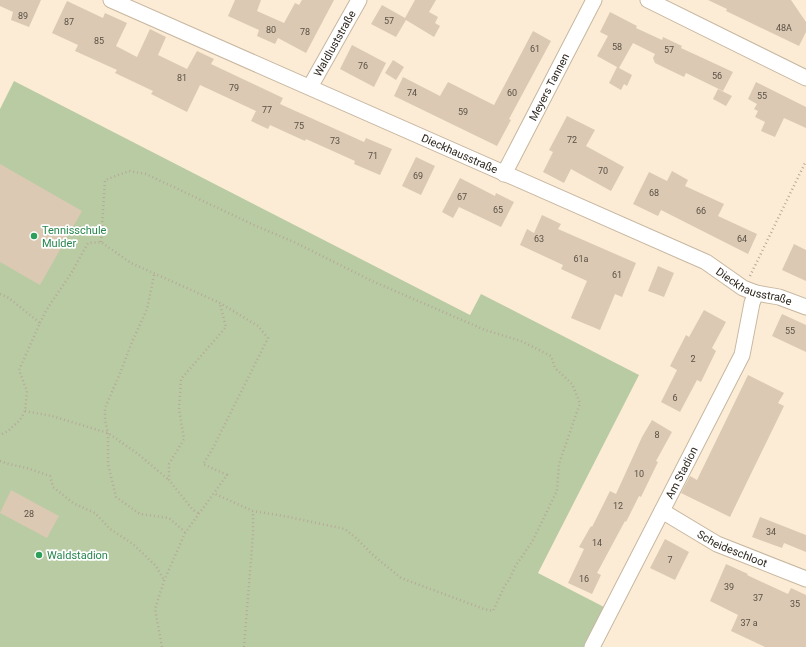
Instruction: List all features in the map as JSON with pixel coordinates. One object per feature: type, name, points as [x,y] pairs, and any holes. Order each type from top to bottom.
[{"type":"street","name":"Dieckhausstraße","points":[[111,0],[706,262],[750,290],[779,297],[806,307]]},
{"type":"street","name":"Waldluststraße","points":[[310,87],[358,0]]},
{"type":"street","name":"Meyers Tannen","points":[[504,174],[594,0]]},
{"type":"street","points":[[648,0],[806,78]]},
{"type":"street","name":"Am Stadion","points":[[592,647],[742,355],[752,302],[750,290]]},
{"type":"street","name":"Scheideschloot","points":[[662,511],[717,544],[806,579]]},
{"type":"path","points":[[750,290],[806,161]]},
{"type":"path","points":[[101,242],[105,180],[129,171],[146,174],[256,226],[294,242],[379,284],[485,330],[521,341],[551,356],[555,368],[572,384],[580,404],[559,464],[557,492],[532,542],[504,587],[493,611],[401,578],[374,556],[345,529],[253,511],[213,493]]},
{"type":"path","points":[[0,435],[8,431],[26,412],[27,391],[19,370],[47,309],[72,272],[88,243],[101,242],[131,263],[154,275],[220,303],[258,326],[268,338],[212,450],[203,464],[226,475],[185,533],[164,581],[155,609],[162,647]]},
{"type":"path","points":[[154,275],[147,309],[105,408],[105,420],[108,433],[108,464],[116,498],[140,514],[169,518],[185,533]]},
{"type":"path","points":[[0,294],[9,298],[40,323]]},
{"type":"path","points":[[169,480],[169,464],[184,439],[179,409],[181,379],[226,327],[220,303]]},
{"type":"path","points":[[26,412],[52,416],[108,433],[138,454],[169,480],[193,510],[198,514]]},
{"type":"path","points":[[0,461],[50,476],[54,486],[73,503],[95,513],[110,529],[133,544],[156,566],[164,581]]},
{"type":"path","points":[[244,647],[253,511]]},
{"type":"green space","points":[[14,81],[470,315],[481,294],[639,375],[538,573],[604,607],[584,647],[0,647],[0,109]]},
{"type":"building","points":[[0,0],[41,0],[29,27],[11,20],[13,12],[0,6]]},
{"type":"building","points":[[235,0],[261,0],[257,11],[284,23],[295,3],[299,5],[302,0],[334,0],[306,53],[278,38],[275,44],[257,36],[259,30],[228,16]]},
{"type":"building","points":[[415,0],[436,0],[429,12],[438,17],[435,23],[440,26],[434,37],[406,20],[396,37],[371,24],[382,5],[405,18]]},
{"type":"building","points":[[708,0],[791,0],[806,22],[806,32],[799,46],[726,11],[727,9]]},
{"type":"building","points":[[67,1],[103,18],[105,13],[127,23],[116,46],[137,57],[150,29],[166,37],[158,55],[187,69],[197,51],[214,59],[211,64],[283,98],[280,104],[364,142],[366,138],[392,149],[380,175],[354,164],[355,161],[306,139],[305,141],[270,125],[268,129],[251,121],[256,111],[200,85],[187,112],[151,94],[153,91],[115,73],[117,70],[75,51],[78,45],[52,33]]},
{"type":"building","points":[[610,12],[637,26],[636,28],[662,40],[663,37],[682,46],[681,48],[733,72],[723,91],[686,73],[684,77],[655,63],[653,58],[655,54],[633,43],[619,68],[632,75],[627,86],[624,84],[621,90],[609,83],[617,67],[597,56],[608,36],[600,32]]},
{"type":"building","points":[[533,31],[551,41],[509,119],[511,120],[497,146],[394,96],[403,77],[440,96],[448,82],[494,105]]},
{"type":"building","points":[[352,45],[386,63],[374,87],[340,69]]},
{"type":"building","points":[[393,60],[404,67],[396,80],[385,73]]},
{"type":"building","points":[[756,82],[806,107],[806,128],[784,118],[775,137],[761,131],[765,122],[755,117],[758,111],[754,109],[757,104],[748,99]]},
{"type":"building","points":[[718,89],[732,96],[726,106],[713,99]]},
{"type":"building","points":[[567,116],[595,130],[586,146],[624,167],[611,191],[571,169],[564,183],[543,172],[553,152],[549,150]]},
{"type":"building","points":[[416,157],[435,166],[421,195],[402,186]]},
{"type":"building","name":"Tennisschule Mulder","points":[[0,164],[82,211],[40,285],[0,262]]},
{"type":"building","points":[[672,171],[688,180],[685,186],[724,204],[718,216],[757,234],[748,254],[661,210],[658,216],[633,204],[649,172],[667,181]]},
{"type":"building","points":[[460,178],[495,196],[496,193],[514,202],[501,227],[459,207],[453,218],[442,212]]},
{"type":"building","points":[[542,215],[561,224],[558,229],[636,263],[622,297],[615,294],[600,330],[571,318],[587,281],[561,269],[563,265],[520,245],[527,229],[534,233]]},
{"type":"building","points":[[794,244],[806,250],[806,281],[782,270]]},
{"type":"building","points":[[658,266],[674,273],[664,297],[648,291]]},
{"type":"building","points":[[704,310],[726,322],[712,348],[716,351],[701,382],[697,380],[680,412],[661,402],[677,370],[670,366],[686,335],[689,337]]},
{"type":"building","points":[[782,314],[806,325],[806,352],[772,336]]},
{"type":"building","points":[[748,375],[784,393],[778,403],[784,406],[730,517],[681,493],[690,476],[697,480]]},
{"type":"building","points":[[652,420],[672,432],[656,461],[658,462],[641,497],[639,496],[597,573],[601,575],[592,594],[568,583],[584,549],[579,547],[591,526],[592,527],[610,491],[616,494],[642,437]]},
{"type":"building","points":[[11,490],[59,516],[47,538],[0,513]]},
{"type":"building","points":[[760,517],[806,535],[806,552],[784,543],[782,548],[752,537]]},
{"type":"building","points":[[665,539],[689,552],[675,580],[650,568]]},
{"type":"building","points":[[726,564],[788,594],[791,588],[806,595],[806,647],[765,647],[731,631],[738,615],[710,601]]},
{"type":"place","name":"Tennisschule Mulder","points":[[34,236]]},
{"type":"place","name":"Waldstadion","points":[[39,555]]}]
